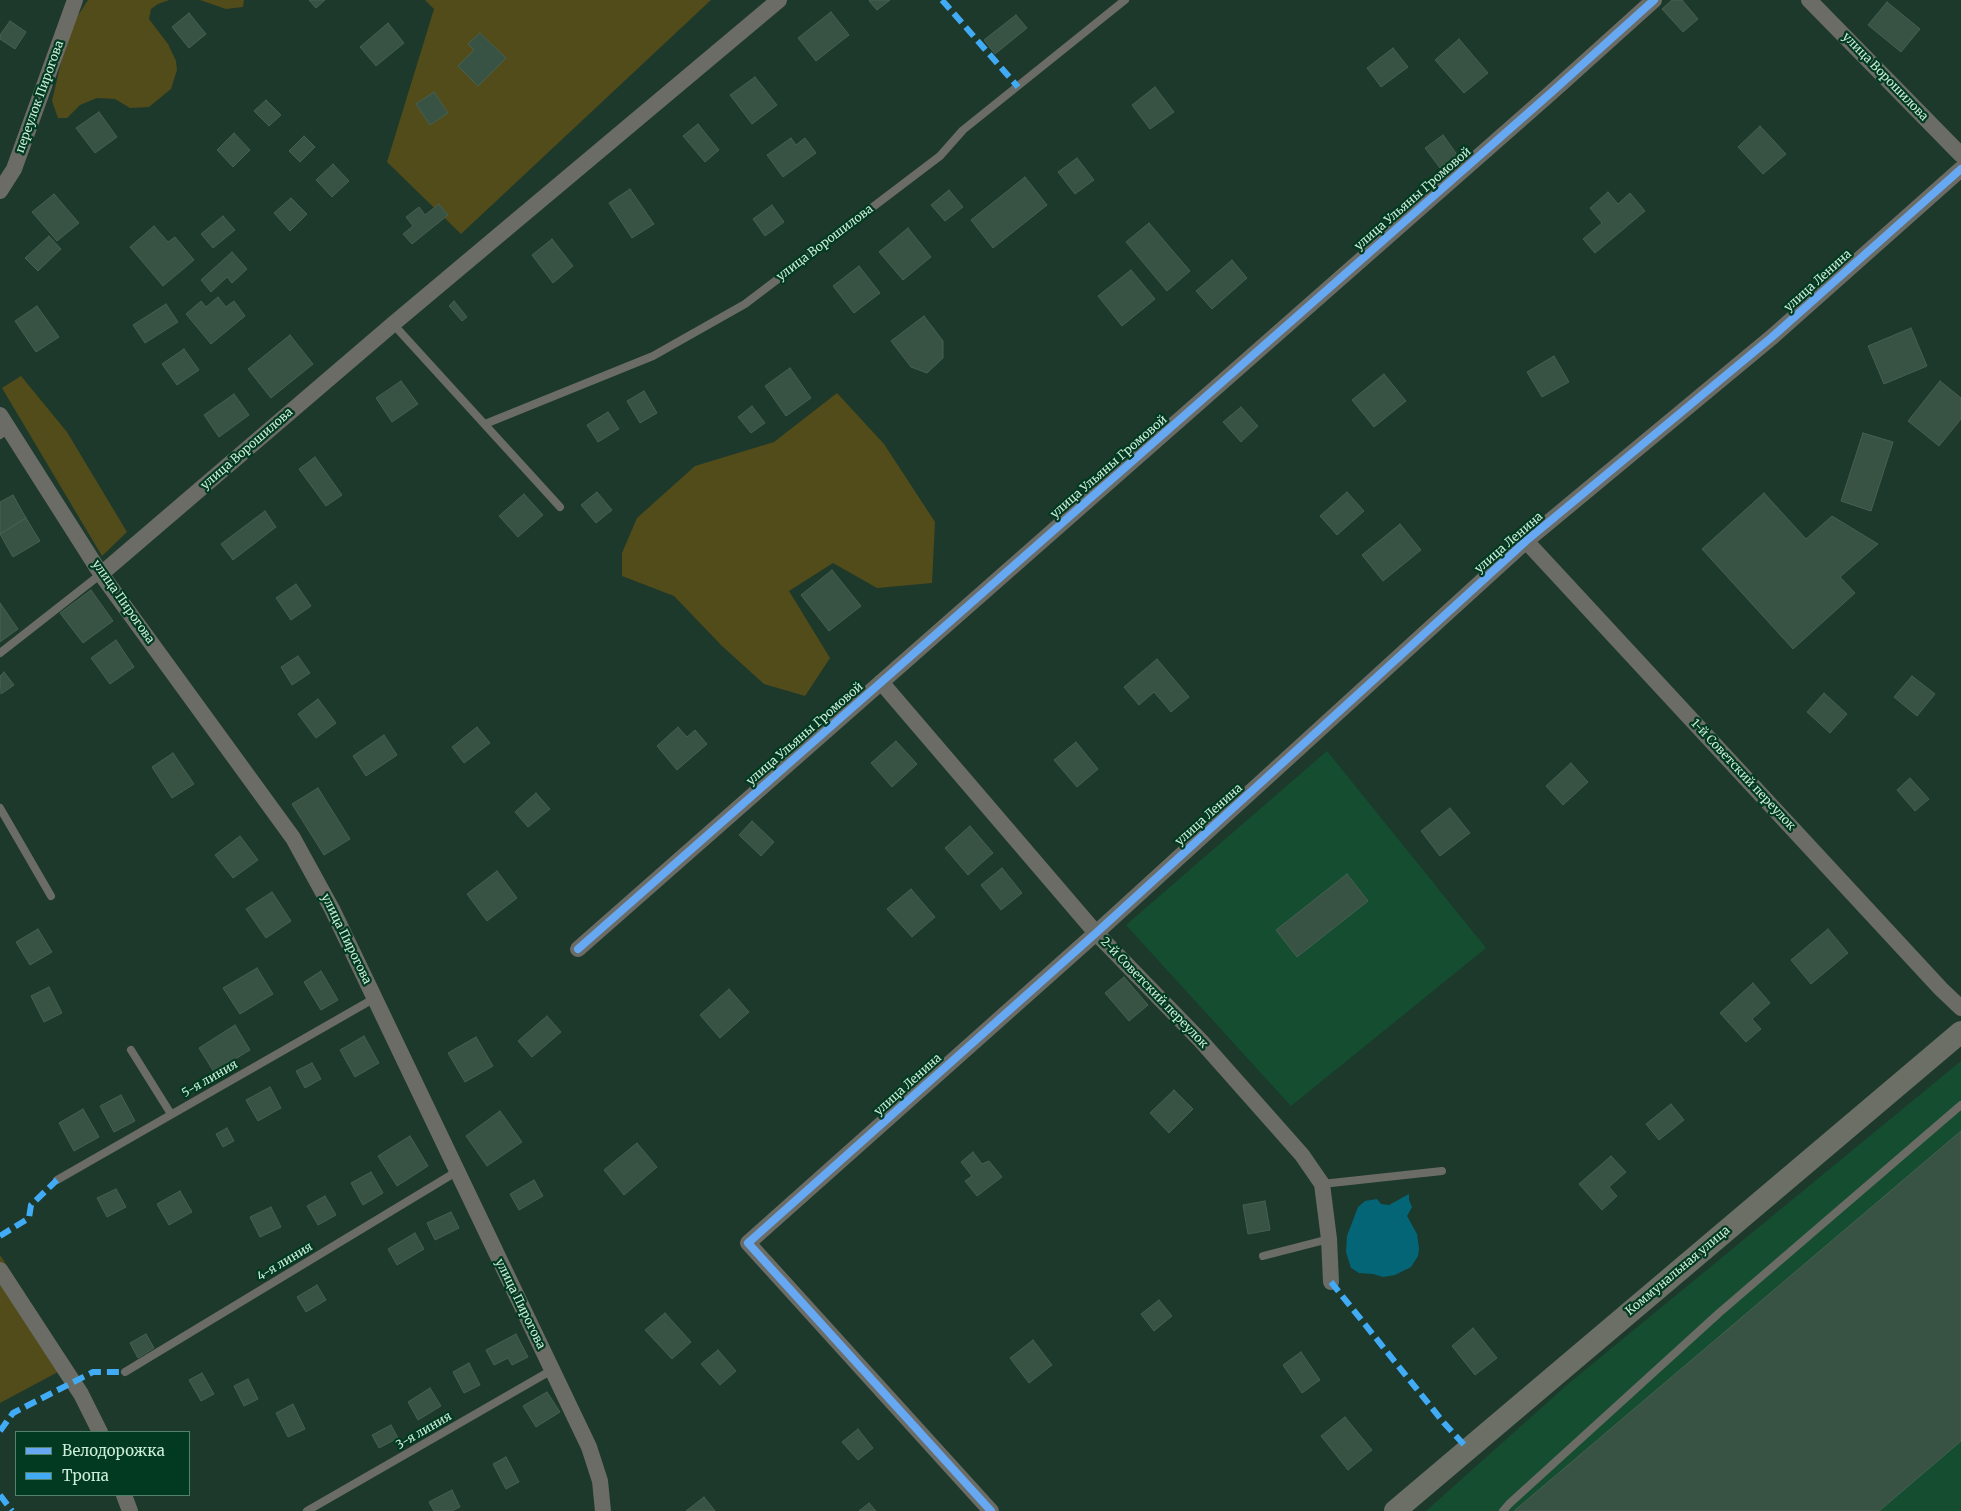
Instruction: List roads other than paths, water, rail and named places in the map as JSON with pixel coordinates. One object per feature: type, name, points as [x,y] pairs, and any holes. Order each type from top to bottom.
[{"type":"street","name":"переулок Пирогова","points":[[0,191],[14,169],[75,0]]},
{"type":"street","name":"улица Ворошилова","points":[[101,574],[393,324],[779,0]]},
{"type":"street","name":"улица Ульяны Громовой","points":[[578,949],[1654,0]]},
{"type":"street","name":"улица Ворошилова","points":[[1816,3],[1961,155]]},
{"type":"street","name":"улица Ленина","points":[[991,1511],[748,1243],[1096,933],[1526,542],[1772,337],[1961,169]]},
{"type":"street","name":"улица Пирогова","points":[[3,426],[101,574],[293,838],[332,909],[588,1447],[600,1481],[603,1511]]},
{"type":"street","name":"1-й Советский переулок","points":[[1526,542],[1941,989],[1961,1008]]},
{"type":"street","name":"2-й Советский переулок","points":[[881,682],[1096,933],[1201,1041],[1302,1155],[1322,1184],[1329,1239],[1331,1282]]},
{"type":"street","name":"Коммунальная улица","points":[[1395,1511],[1961,1032]]},
{"type":"street","points":[[0,1270],[73,1382],[99,1431]]},
{"type":"street","points":[[124,1496],[130,1511]]},
{"type":"lane","name":"улица Ворошилова","points":[[485,424],[653,356],[745,304],[940,156],[963,130],[1125,0]]},
{"type":"lane","points":[[393,324],[560,507]]},
{"type":"lane","points":[[0,653],[101,574]]},
{"type":"lane","points":[[0,808],[50,896]]},
{"type":"lane","name":"5-я линия","points":[[57,1180],[374,998]]},
{"type":"lane","points":[[131,1050],[171,1114]]},
{"type":"lane","points":[[1503,1511],[1719,1313],[1961,1105]]},
{"type":"lane","points":[[1322,1184],[1442,1171]]},
{"type":"lane","name":"4-я линия","points":[[125,1372],[456,1172]]},
{"type":"lane","points":[[1263,1256],[1329,1239]]},
{"type":"lane","name":"3-я линия","points":[[307,1511],[552,1370]]},
{"type":"water","points":[[1409,1194],[1412,1207],[1407,1216],[1417,1234],[1419,1248],[1418,1256],[1411,1267],[1395,1275],[1383,1277],[1359,1273],[1351,1268],[1346,1252],[1347,1236],[1358,1207],[1365,1201],[1377,1199],[1381,1204],[1389,1205]]}]
